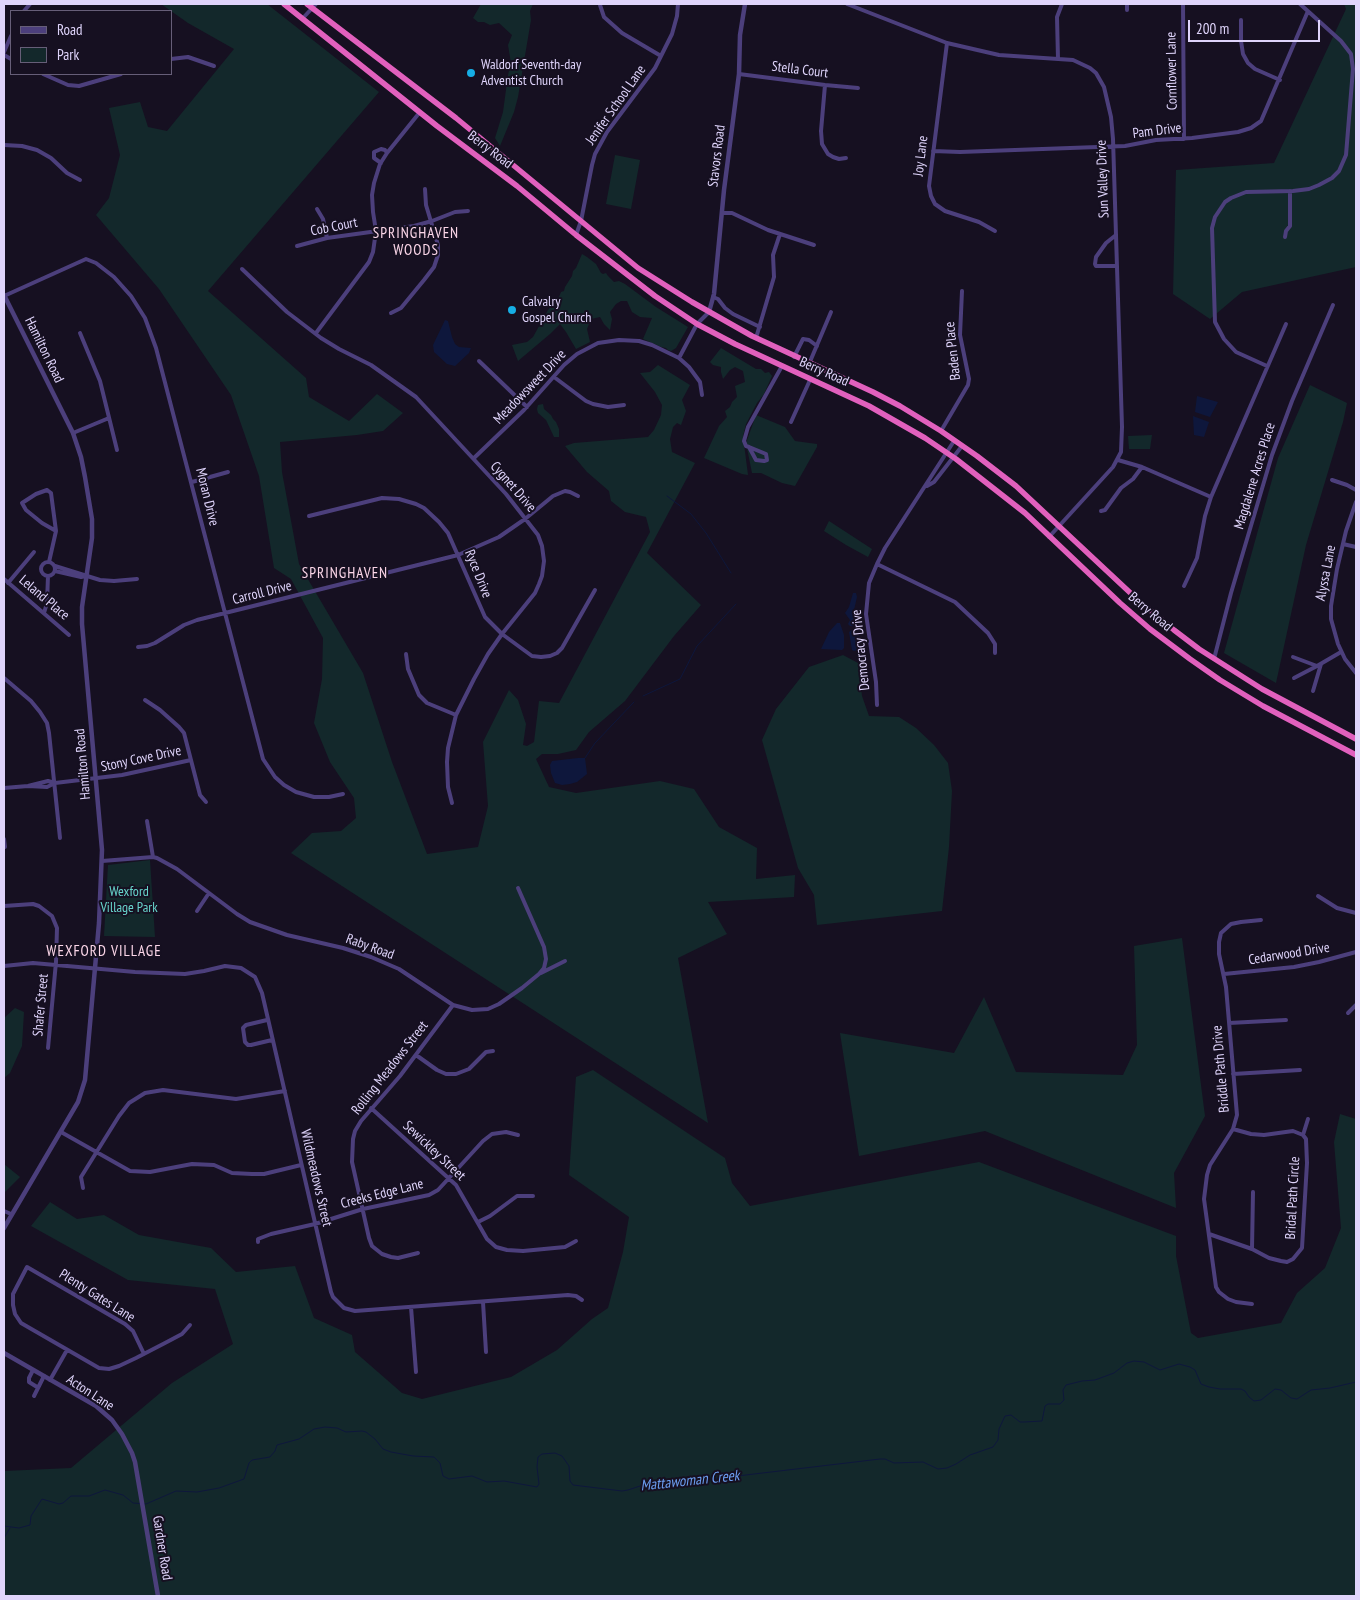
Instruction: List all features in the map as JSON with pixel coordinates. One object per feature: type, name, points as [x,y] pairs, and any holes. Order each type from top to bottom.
[{"type":"highway","name":"Berry Road","points":[[284,4],[517,186],[630,278],[697,324],[810,380],[869,406],[947,453],[1025,513],[1120,603],[1190,660],[1263,706],[1356,755]]},
{"type":"highway","name":"Berry Road","points":[[307,4],[314,6],[456,118],[638,268],[709,312],[756,338],[873,392],[900,406],[954,440],[1016,486],[1139,602],[1174,630],[1214,659],[1262,689],[1356,739]]},
{"type":"street","name":"Jenifer School Lane","points":[[576,235],[581,221],[595,154],[607,132],[655,68],[672,34],[678,4]]},
{"type":"street","name":"Stavors Road","points":[[709,312],[713,297],[739,74],[740,35],[745,4]]},
{"type":"street","name":"Sun Valley Drive","points":[[847,4],[947,43],[999,55],[1080,62],[1090,68],[1101,80],[1106,91],[1111,117],[1113,146],[1122,427],[1121,452],[1118,460]]},
{"type":"street","points":[[1058,59],[1057,17],[1062,4]]},
{"type":"street","points":[[1127,4],[1127,10]]},
{"type":"street","name":"Cornflower Lane","points":[[1182,4],[1184,139]]},
{"type":"street","points":[[1267,366],[1236,352],[1224,339],[1216,322],[1212,228],[1215,217],[1225,202],[1238,194],[1253,191],[1309,189],[1325,182],[1339,171],[1346,155],[1353,70],[1350,54],[1341,41],[1300,4]]},
{"type":"street","points":[[600,5],[604,17],[622,33],[661,56]]},
{"type":"street","points":[[303,18],[314,6]]},
{"type":"street","name":"Pam Drive","points":[[933,151],[960,152],[1131,146],[1156,140],[1184,139],[1238,132],[1251,128],[1261,122],[1308,11]]},
{"type":"street","points":[[1242,20],[1241,41],[1248,63],[1255,69],[1280,80]]},
{"type":"street","points":[[4,54],[10,39]]},
{"type":"street","name":"Joy Lane","points":[[947,43],[929,186],[931,196],[936,204],[945,211],[979,222],[995,232]]},
{"type":"street","points":[[172,59],[188,57],[214,66]]},
{"type":"street","name":"Stella Court","points":[[739,74],[858,88]]},
{"type":"street","points":[[46,75],[68,85],[79,86],[118,75]]},
{"type":"street","points":[[825,85],[821,131],[822,144],[828,154],[833,157],[839,159],[846,158]]},
{"type":"street","points":[[316,333],[369,262],[373,252],[376,231],[372,195],[381,163],[387,152],[420,112]]},
{"type":"street","points":[[4,145],[22,146],[37,150],[51,158],[67,173],[80,180]]},
{"type":"street","points":[[381,163],[374,158],[374,152],[381,148],[387,152]]},
{"type":"street","points":[[391,313],[401,308],[434,267],[438,255],[438,244],[426,205],[425,189]]},
{"type":"street","points":[[1285,237],[1286,231],[1290,226],[1290,191]]},
{"type":"street","points":[[317,209],[323,220],[327,238]]},
{"type":"street","name":"Cob Court","points":[[297,246],[327,238],[404,228],[432,221],[455,212],[468,211]]},
{"type":"street","points":[[722,213],[732,213],[768,230],[814,245]]},
{"type":"street","points":[[756,338],[774,277],[773,255],[780,234]]},
{"type":"street","points":[[1116,234],[1106,243],[1096,257],[1095,264],[1096,266],[1117,266]]},
{"type":"street","name":"Moran Drive","points":[[4,296],[86,259],[96,263],[114,277],[131,296],[145,318],[150,331],[192,482],[261,753],[268,768],[288,788],[302,794],[322,797],[343,794]]},
{"type":"street","name":"Cygnet Drive","points":[[242,269],[287,312],[328,343],[371,365],[416,397],[474,458],[538,535],[544,560],[542,576],[535,593],[502,634],[477,672],[456,715],[448,748],[447,762],[448,787],[452,803]]},
{"type":"street","name":"Baden Place","points":[[941,432],[968,385],[969,379],[960,335],[962,291]]},
{"type":"street","name":"Hamilton Road","points":[[4,296],[73,433],[81,457],[92,519],[92,547],[82,607],[82,624],[102,861],[99,923],[85,1080],[78,1102],[4,1228]]},
{"type":"street","points":[[713,297],[720,300],[725,308],[733,314],[760,327]]},
{"type":"street","name":"Magdalene Acres Place","points":[[1214,659],[1231,593],[1272,455],[1292,400],[1333,304]]},
{"type":"street","points":[[679,358],[697,324],[709,312]]},
{"type":"street","points":[[809,364],[831,312]]},
{"type":"street","points":[[1184,586],[1197,558],[1205,516],[1211,497],[1286,324]]},
{"type":"street","points":[[80,333],[100,381],[117,450]]},
{"type":"street","points":[[794,357],[803,339],[809,340],[817,346]]},
{"type":"street","name":"Meadowsweet Drive","points":[[474,458],[527,407],[564,365],[577,354],[608,340],[628,340],[652,345],[679,358],[689,367],[700,382],[702,395]]},
{"type":"street","points":[[480,361],[527,407]]},
{"type":"street","points":[[748,447],[766,454],[767,460],[764,462],[756,460],[744,441],[748,427],[782,366]]},
{"type":"street","points":[[554,377],[586,401],[593,404],[608,406],[624,405]]},
{"type":"street","points":[[791,422],[810,380]]},
{"type":"street","points":[[73,433],[109,418]]},
{"type":"street","name":"Democracy Drive","points":[[877,705],[876,682],[866,614],[869,583],[885,548],[954,440]]},
{"type":"street","name":"Democracy Drive","points":[[925,488],[934,482],[962,446]]},
{"type":"street","points":[[1049,536],[1118,460],[1142,467],[1211,497]]},
{"type":"street","points":[[1101,511],[1104,510],[1120,488],[1134,479],[1142,467]]},
{"type":"street","points":[[192,482],[228,472]]},
{"type":"street","points":[[1332,480],[1356,490]]},
{"type":"street","points":[[49,562],[56,531],[51,493],[47,490],[23,501],[23,506],[26,510],[56,531]]},
{"type":"street","name":"Carroll Drive","points":[[138,647],[155,643],[184,624],[458,555],[499,537],[526,519],[553,496],[565,491],[578,496]]},
{"type":"street","name":"Ryce Drive","points":[[309,516],[382,498],[400,499],[416,504],[430,514],[448,532],[482,613],[488,621],[532,656],[550,656],[557,653],[565,643],[595,590]]},
{"type":"street","name":"Alyssa Lane","points":[[1356,502],[1343,544],[1331,606],[1333,629],[1341,652],[1356,674]]},
{"type":"street","points":[[1343,544],[1356,547]]},
{"type":"street","points":[[8,583],[34,552]]},
{"type":"street","points":[[49,562],[54,566],[107,581],[137,579]]},
{"type":"street","points":[[48,576],[42,572],[42,567],[49,562]]},
{"type":"street","points":[[877,564],[955,602],[988,633],[995,644],[995,652]]},
{"type":"street","points":[[54,566],[55,571]]},
{"type":"street","points":[[55,571],[81,578],[87,576]]},
{"type":"street","points":[[48,576],[52,575],[55,571]]},
{"type":"street","points":[[44,613],[48,596],[48,576]]},
{"type":"street","name":"Leland Place","points":[[4,579],[69,635]]},
{"type":"street","points":[[1294,678],[1341,652]]},
{"type":"street","points":[[406,654],[408,670],[419,695],[427,703],[456,715]]},
{"type":"street","points":[[1293,657],[1319,665]]},
{"type":"street","points":[[1313,691],[1319,665]]},
{"type":"street","points":[[4,678],[31,701],[47,723],[60,838]]},
{"type":"street","points":[[145,700],[179,727],[186,739],[200,795],[206,802]]},
{"type":"street","name":"Stony Cove Drive","points":[[4,788],[47,787],[55,783],[144,771],[191,760]]},
{"type":"street","points":[[148,821],[153,857]]},
{"type":"street","points":[[4,839],[5,847]]},
{"type":"street","name":"Raby Road","points":[[102,861],[153,857],[178,869],[237,914],[262,927],[287,935],[344,948],[385,963],[411,976],[453,1005],[472,1010],[488,1008],[499,1004],[539,974],[565,960]]},
{"type":"street","points":[[518,888],[544,947],[546,963],[539,974]]},
{"type":"street","points":[[197,911],[209,893]]},
{"type":"street","points":[[1318,896],[1337,908],[1356,913]]},
{"type":"street","name":"Shafer Street","points":[[4,906],[33,904],[39,906],[50,914],[57,928],[56,964],[48,1048]]},
{"type":"street","name":"Briddle Path Drive","points":[[1252,1304],[1236,1302],[1219,1292],[1216,1287],[1204,1198],[1210,1164],[1233,1129],[1237,1115],[1224,974],[1218,948],[1221,933],[1231,924],[1261,920]]},
{"type":"street","name":"Cedarwood Drive","points":[[1224,974],[1294,967],[1356,952]]},
{"type":"street","name":"Wildmeadows Street","points":[[4,966],[33,963],[56,964],[136,972],[185,974],[225,966],[241,968],[255,977],[262,993],[331,1292],[333,1297],[344,1308],[355,1311],[568,1295],[582,1300]]},
{"type":"street","name":"Rolling Meadows Street","points":[[418,1254],[398,1258],[382,1254],[376,1250],[369,1238],[351,1153],[355,1131],[371,1108],[400,1076],[453,1005]]},
{"type":"street","points":[[1348,1013],[1356,1005]]},
{"type":"street","points":[[268,1020],[246,1025],[243,1028],[245,1042],[251,1045],[272,1040]]},
{"type":"street","points":[[1229,1023],[1286,1020]]},
{"type":"street","points":[[416,1055],[437,1070],[446,1074],[456,1074],[469,1069],[486,1052],[493,1051]]},
{"type":"street","points":[[1233,1074],[1300,1070]]},
{"type":"street","points":[[83,1188],[81,1176],[97,1153],[118,1116],[129,1103],[145,1093],[163,1090],[236,1099],[285,1091]]},
{"type":"street","name":"Sewickley Street","points":[[371,1108],[456,1184],[487,1239],[496,1247],[523,1251],[565,1247],[576,1242]]},
{"type":"street","name":"Bridal Path Circle","points":[[1208,1234],[1252,1249],[1269,1258],[1286,1262],[1295,1258],[1302,1248],[1307,1146],[1304,1135],[1308,1119]]},
{"type":"street","points":[[1233,1129],[1255,1135],[1268,1136],[1284,1131],[1293,1131],[1304,1135]]},
{"type":"street","points":[[61,1132],[130,1171],[150,1172],[193,1164],[214,1165],[232,1173],[264,1174],[301,1165]]},
{"type":"street","name":"Creeks Edge Lane","points":[[258,1242],[258,1238],[271,1234],[315,1224],[363,1209],[429,1194],[438,1190],[483,1141],[492,1134],[506,1132],[518,1135]]},
{"type":"street","points":[[1252,1249],[1253,1192]]},
{"type":"street","points":[[478,1222],[490,1216],[517,1196],[533,1196]]},
{"type":"street","points":[[4,1211],[11,1214]]},
{"type":"street","name":"Plenty Gates Lane","points":[[67,1350],[28,1328],[21,1323],[15,1314],[13,1294],[27,1267],[126,1324],[133,1331],[144,1354]]},
{"type":"street","points":[[483,1302],[486,1352]]},
{"type":"street","points":[[411,1307],[416,1372]]},
{"type":"street","points":[[50,1380],[67,1350],[98,1368],[109,1369],[144,1354],[182,1334],[190,1325]]},
{"type":"street","name":"Acton Lane","points":[[4,1353],[96,1406],[112,1420],[132,1452],[143,1504]]},
{"type":"street","points":[[33,1370],[29,1382],[37,1387]]},
{"type":"street","points":[[34,1396],[44,1376]]},
{"type":"street","name":"Gardner Road","points":[[143,1504],[158,1596]]},
{"type":"green space","points":[[161,4],[267,4],[379,92],[208,291],[306,378],[309,397],[349,421],[377,394],[403,413],[383,431],[280,442],[282,472],[299,564],[363,673],[392,762],[427,854],[478,847],[488,806],[483,742],[509,690],[518,700],[526,724],[523,745],[527,746],[534,742],[539,701],[559,703],[650,532],[646,517],[625,512],[611,501],[609,491],[587,472],[565,446],[574,443],[648,437],[654,430],[661,415],[662,405],[655,392],[640,373],[650,372],[658,365],[690,385],[682,400],[686,411],[681,425],[677,423],[673,427],[670,439],[672,452],[695,463],[647,553],[701,605],[674,636],[625,701],[589,732],[576,750],[558,754],[542,754],[536,759],[549,787],[576,793],[660,781],[694,789],[719,827],[757,848],[756,879],[795,875],[794,897],[708,902],[727,934],[678,958],[708,1123],[291,853],[312,833],[341,831],[356,818],[354,798],[330,762],[314,723],[322,679],[323,638],[291,579],[274,568],[259,476],[231,395],[159,289],[96,215],[109,198],[120,155],[109,108],[140,102],[148,127],[167,131],[234,49],[188,23]]},
{"type":"green space","points":[[481,4],[533,4],[530,11],[531,20],[518,97],[500,146],[495,138],[503,112],[511,63],[508,45],[512,35],[499,23],[490,25],[478,22],[473,18]]},
{"type":"green space","points":[[1344,4],[1356,4],[1356,267],[1242,292],[1210,319],[1173,294],[1176,170],[1274,163],[1346,9]]},
{"type":"green space","points":[[615,155],[640,160],[631,209],[606,204]]},
{"type":"green space","points":[[582,254],[596,264],[601,273],[606,273],[614,282],[619,281],[625,284],[656,307],[688,327],[676,348],[671,351],[643,339],[652,318],[640,317],[632,312],[627,301],[621,301],[610,312],[612,319],[610,330],[600,317],[591,319],[587,329],[590,342],[576,349],[560,324],[518,361],[512,345],[527,342],[533,337],[548,310],[561,292],[564,291]]},
{"type":"green space","points":[[721,348],[756,369],[761,369],[765,373],[769,372],[772,376],[764,394],[746,424],[743,436],[748,475],[704,458],[719,426],[727,417],[725,411],[737,397],[735,386],[745,382],[743,371],[735,367],[723,379],[721,367],[710,362]]},
{"type":"green space","points":[[1310,385],[1347,403],[1306,545],[1276,683],[1224,653],[1278,458]]},
{"type":"green space","points":[[543,404],[544,409],[556,422],[559,429],[559,437],[554,437],[546,420],[538,413],[538,405]]},
{"type":"green space","points":[[756,415],[785,427],[795,441],[817,444],[795,486],[782,483],[761,473],[752,473],[746,443]]},
{"type":"green space","points":[[1152,435],[1150,449],[1129,449],[1128,436]]},
{"type":"green space","points":[[829,521],[872,549],[868,557],[824,531]]},
{"type":"green space","points":[[843,655],[858,663],[862,696],[869,716],[899,717],[916,728],[934,745],[948,763],[952,791],[949,847],[942,911],[817,925],[814,895],[798,868],[762,740],[776,709],[809,667]]},
{"type":"green space","name":"Wexford Village Park","points":[[150,860],[155,937],[104,936],[108,865]]},
{"type":"green space","points":[[1182,938],[1205,1116],[1174,1173],[1176,1208],[985,1131],[859,1156],[840,1033],[954,1053],[984,997],[1016,1072],[1123,1075],[1137,1045],[1134,946]]},
{"type":"green space","points":[[15,1008],[24,1012],[22,1046],[10,1073],[4,1078],[4,1018]]},
{"type":"green space","points":[[593,1070],[725,1158],[732,1183],[750,1206],[979,1162],[1176,1236],[1176,1256],[1191,1333],[1198,1338],[1281,1323],[1297,1293],[1325,1268],[1341,1228],[1334,1142],[1340,1114],[1356,1119],[1356,1596],[4,1596],[4,1471],[71,1468],[172,1383],[233,1344],[215,1289],[128,1280],[31,1226],[50,1202],[77,1219],[104,1215],[139,1235],[211,1248],[236,1272],[295,1266],[314,1318],[352,1335],[355,1352],[402,1393],[422,1399],[511,1377],[557,1350],[592,1319],[608,1308],[623,1252],[629,1217],[569,1175],[576,1077]]},
{"type":"green space","points":[[4,1164],[20,1177],[5,1192],[4,1191]]},
{"type":"water","points":[[445,320],[448,321],[455,344],[459,347],[471,348],[469,353],[455,366],[447,364],[434,352],[433,345]]},
{"type":"water","points":[[1197,396],[1218,402],[1210,417],[1195,412]]},
{"type":"water","points":[[1193,416],[1209,422],[1204,437],[1194,435]]},
{"type":"water","points":[[853,593],[856,593],[857,597],[854,610],[856,623],[850,626],[848,624],[850,620],[845,613]]},
{"type":"water","points":[[837,623],[840,623],[844,635],[844,648],[842,650],[821,649],[829,632]]},
{"type":"water","points":[[853,629],[860,639],[860,649],[854,651],[852,650],[849,632]]},
{"type":"water","points":[[585,758],[587,774],[577,782],[570,784],[562,785],[555,783],[551,773],[550,765],[552,761]]},
{"type":"waterway","points":[[667,496],[691,514],[706,533],[731,573]]},
{"type":"waterway","points":[[643,696],[680,679],[697,646],[736,604]]},
{"type":"waterway","points":[[585,758],[595,743],[634,702]]},
{"type":"waterway","name":"Mattawoman Creek","points":[[4,1526],[19,1528],[30,1525],[31,1516],[42,1499],[59,1504],[71,1496],[89,1496],[105,1490],[123,1495],[133,1503],[146,1504],[176,1491],[197,1492],[219,1488],[244,1479],[249,1463],[252,1460],[270,1457],[277,1445],[299,1439],[314,1429],[325,1427],[337,1428],[346,1432],[366,1432],[383,1449],[391,1452],[434,1457],[440,1463],[443,1476],[449,1479],[472,1476],[487,1482],[504,1481],[537,1487],[539,1484],[538,1457],[542,1454],[555,1453],[562,1456],[569,1466],[570,1481],[573,1485],[622,1491],[646,1484],[667,1485],[880,1459],[894,1463],[923,1462],[938,1469],[947,1468],[970,1455],[993,1447],[998,1440],[999,1429],[1005,1416],[1011,1415],[1020,1422],[1042,1421],[1045,1406],[1048,1404],[1060,1404],[1064,1400],[1063,1390],[1066,1385],[1095,1380],[1114,1373],[1127,1363],[1134,1361],[1144,1362],[1160,1370],[1179,1364],[1190,1367],[1195,1370],[1201,1384],[1220,1389],[1241,1389],[1254,1401],[1261,1400],[1275,1389],[1281,1390],[1291,1398],[1297,1399],[1311,1390],[1356,1382]]},
{"type":"waterway","points":[[4,1538],[10,1528]]},
{"type":"place","name":"Waldorf Seventh-day Adventist Church","points":[[471,73]]},
{"type":"place","name":"Calvalry Gospel Church","points":[[512,310]]},
{"type":"district","name":"SPRINGHAVEN WOODS","points":[[416,242]]},
{"type":"district","name":"SPRINGHAVEN","points":[[345,574]]},
{"type":"district","name":"WEXFORD VILLAGE","points":[[104,952]]}]
